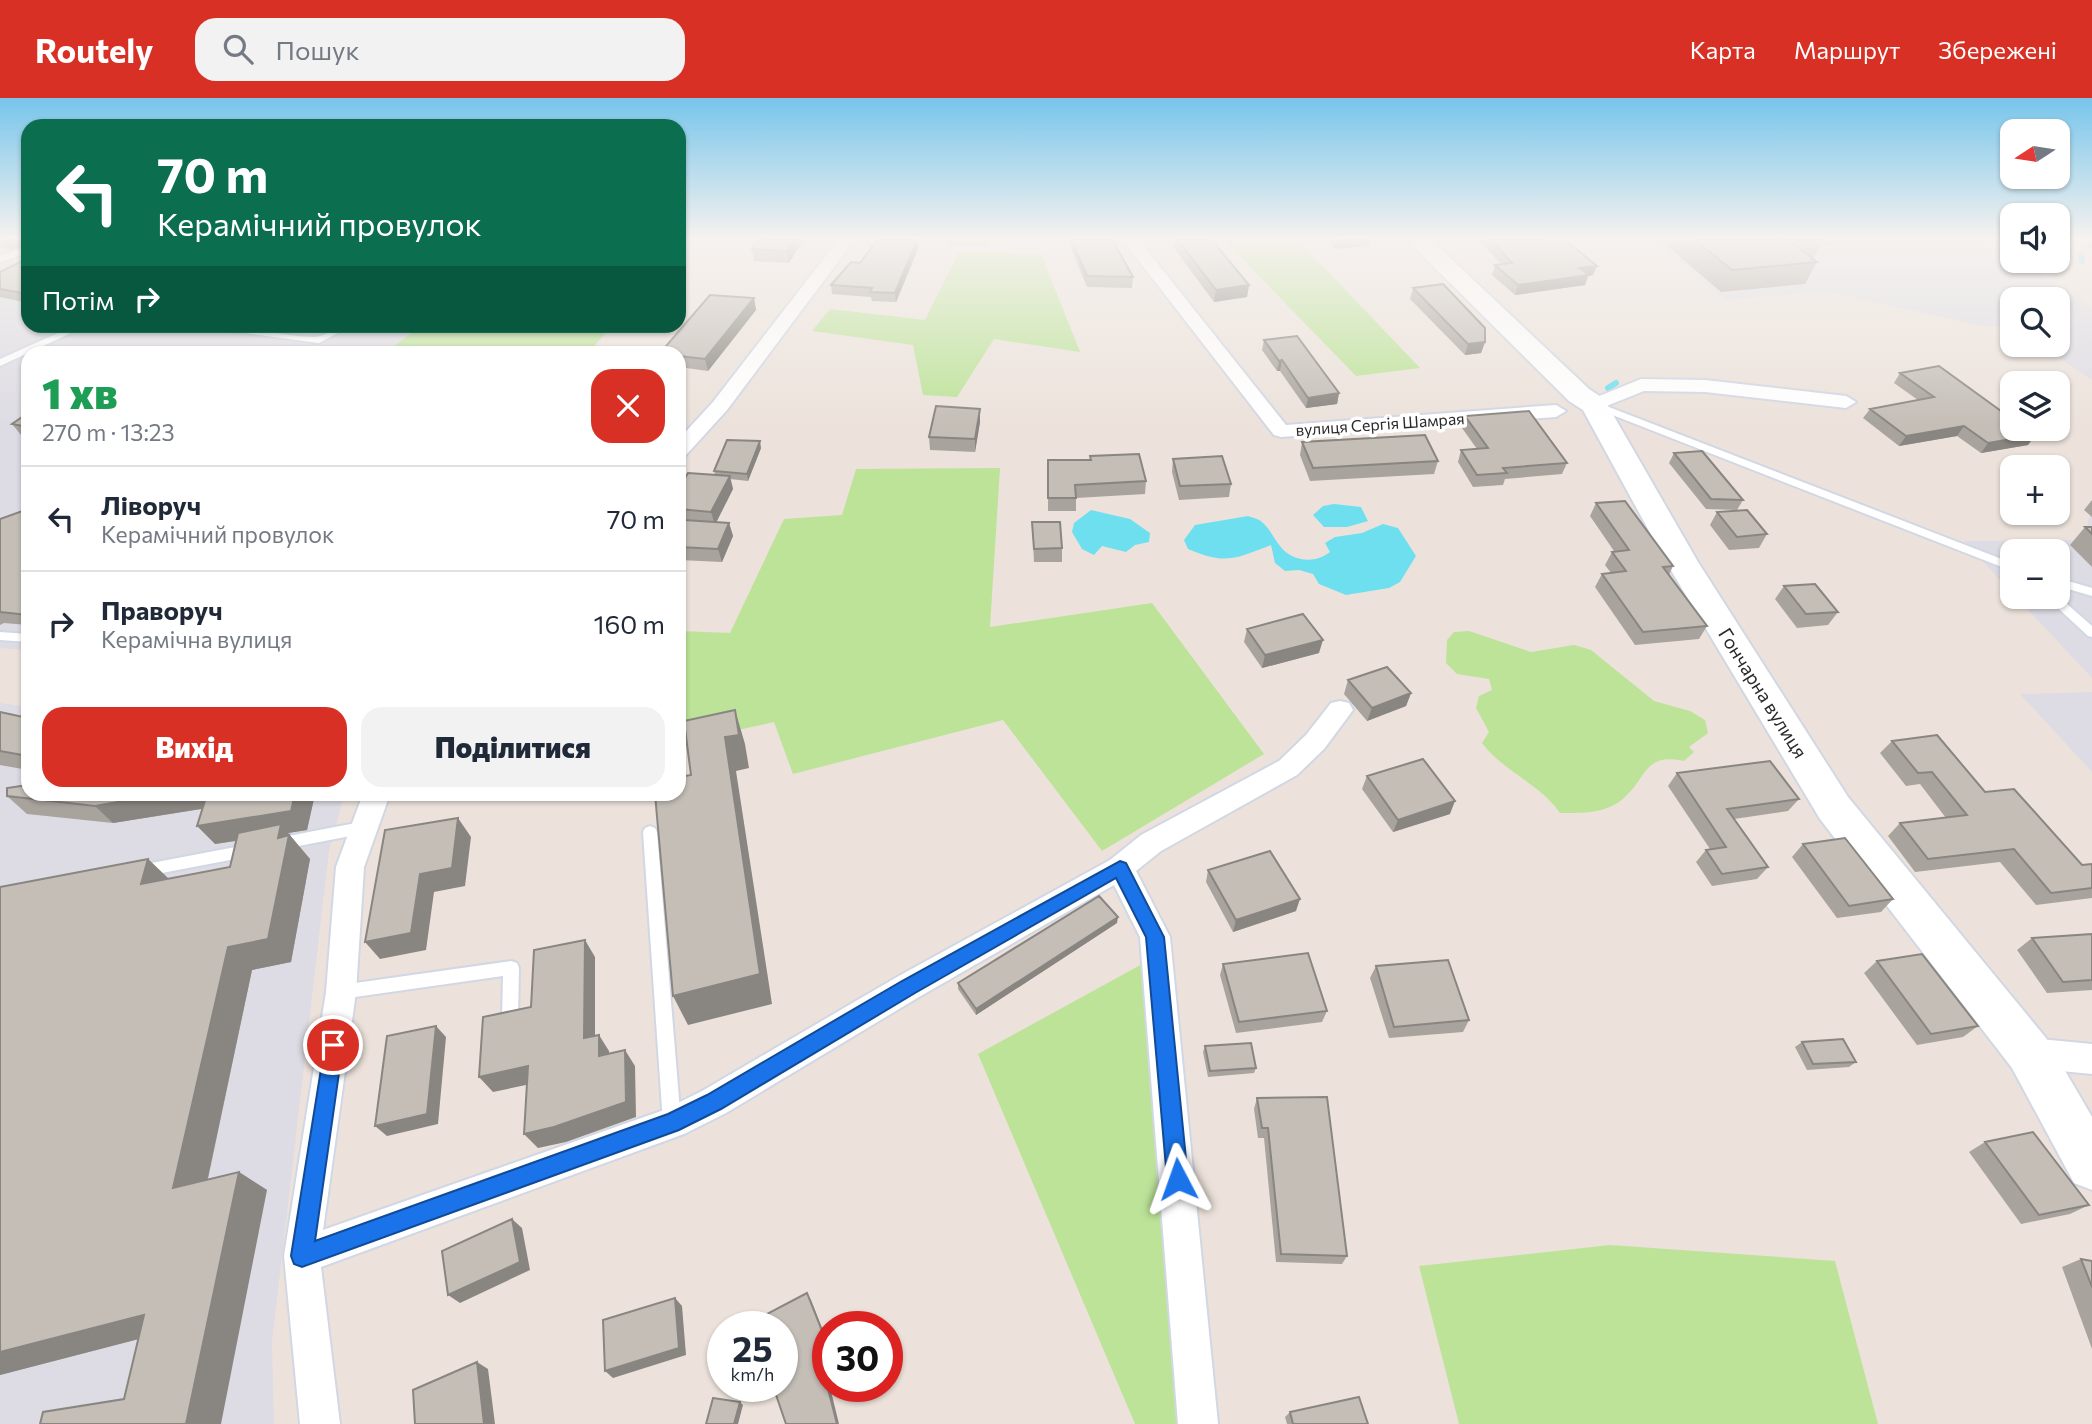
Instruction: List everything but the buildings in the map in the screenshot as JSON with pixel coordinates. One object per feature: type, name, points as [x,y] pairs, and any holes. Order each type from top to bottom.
[{"type":"street","points":[[686,443],[720,406],[800,301]]},
{"type":"street","name":"вулиця Сергія Шамрая","points":[[1179,301],[1281,431],[1556,411]]},
{"type":"street","name":"Гончарна вулиця","points":[[1481,301],[1579,395],[1594,405],[1682,562],[1834,808],[2029,1053],[2092,1165]]},
{"type":"street","points":[[1594,405],[1641,386],[1704,386],[1846,402]]},
{"type":"street","points":[[302,1256],[672,1123],[714,1102],[908,987],[1120,868],[1151,843],[1288,768],[1315,742],[1340,710]]},
{"type":"street","points":[[320,1424],[302,1256],[341,992],[350,867],[375,801]]},
{"type":"street","points":[[1120,868],[1155,937],[1198,1424]]},
{"type":"street","points":[[2029,1053],[2092,1059]]},
{"type":"lane","points":[[37,346],[66,333]]},
{"type":"lane","points":[[266,333],[319,340],[332,333]]},
{"type":"lane","points":[[0,363],[21,353]]},
{"type":"lane","points":[[1594,405],[2000,562]]},
{"type":"lane","points":[[2070,586],[2092,592]]},
{"type":"lane","points":[[2065,609],[2092,633]]},
{"type":"lane","points":[[0,636],[21,638]]},
{"type":"lane","points":[[122,875],[366,827]]},
{"type":"lane","points":[[650,832],[672,1123]]},
{"type":"lane","points":[[341,992],[511,968],[510,1019]]},
{"type":"shaded area","points":[[0,301],[21,301],[21,333],[411,333],[394,346],[21,346],[21,650],[0,648]]},
{"type":"shaded area","points":[[1869,301],[2000,301],[2000,326],[1982,326]]},
{"type":"shaded area","points":[[2070,301],[2080,301],[2092,309],[2092,380],[2058,357],[2070,357]]},
{"type":"shaded area","points":[[2092,506],[2092,678],[2027,609],[2070,609],[2070,540],[2084,540]]},
{"type":"shaded area","points":[[1964,541],[2000,541],[2000,580]]},
{"type":"shaded area","points":[[2092,692],[2092,772],[2020,694]]},
{"type":"shaded area","points":[[0,703],[21,706],[21,801],[342,801],[329,851],[272,1342],[274,1424],[0,1424]]},
{"type":"green space","points":[[935,301],[1060,301],[1080,352],[994,339],[957,397],[923,395],[913,345],[812,331],[830,309],[925,320]]},
{"type":"green space","points":[[1283,301],[1356,301],[1420,368],[1356,376]]},
{"type":"green space","points":[[411,333],[606,333],[594,346],[394,346]]},
{"type":"green space","points":[[1000,468],[990,627],[1152,603],[1264,754],[1102,851],[1003,720],[793,774],[774,722],[686,741],[686,631],[730,633],[784,519],[842,515],[856,469]]},
{"type":"green space","points":[[1469,631],[1531,652],[1574,645],[1591,650],[1654,701],[1690,711],[1705,720],[1708,733],[1689,747],[1694,752],[1684,761],[1671,759],[1654,763],[1624,798],[1610,807],[1594,812],[1560,813],[1542,794],[1500,762],[1482,743],[1489,732],[1476,708],[1479,696],[1492,690],[1489,679],[1457,674],[1446,663],[1447,640],[1454,632]]},
{"type":"green space","points":[[1144,963],[1181,1424],[1135,1424],[978,1054]]},
{"type":"green space","points":[[1610,1245],[1835,1261],[1878,1424],[1459,1424],[1419,1266]]},
{"type":"water","points":[[1334,504],[1361,507],[1368,521],[1347,527],[1324,527],[1313,515],[1323,506]]},
{"type":"water","points":[[1091,510],[1130,519],[1150,533],[1149,542],[1135,545],[1126,552],[1102,546],[1094,555],[1082,549],[1072,532],[1074,523]]},
{"type":"water","points":[[1248,516],[1262,522],[1285,551],[1304,560],[1318,558],[1330,552],[1325,543],[1335,537],[1362,533],[1383,524],[1398,528],[1416,556],[1400,582],[1389,588],[1346,595],[1319,584],[1313,574],[1299,570],[1285,571],[1275,563],[1271,545],[1230,558],[1212,557],[1188,549],[1184,540],[1195,525]]},
{"type":"waterway","points":[[1608,388],[1616,383]]},
{"type":"route","points":[[333,1045],[302,1256],[631,1140],[672,1123],[714,1102],[908,987],[1120,868],[1155,937],[1178,1179]]}]
